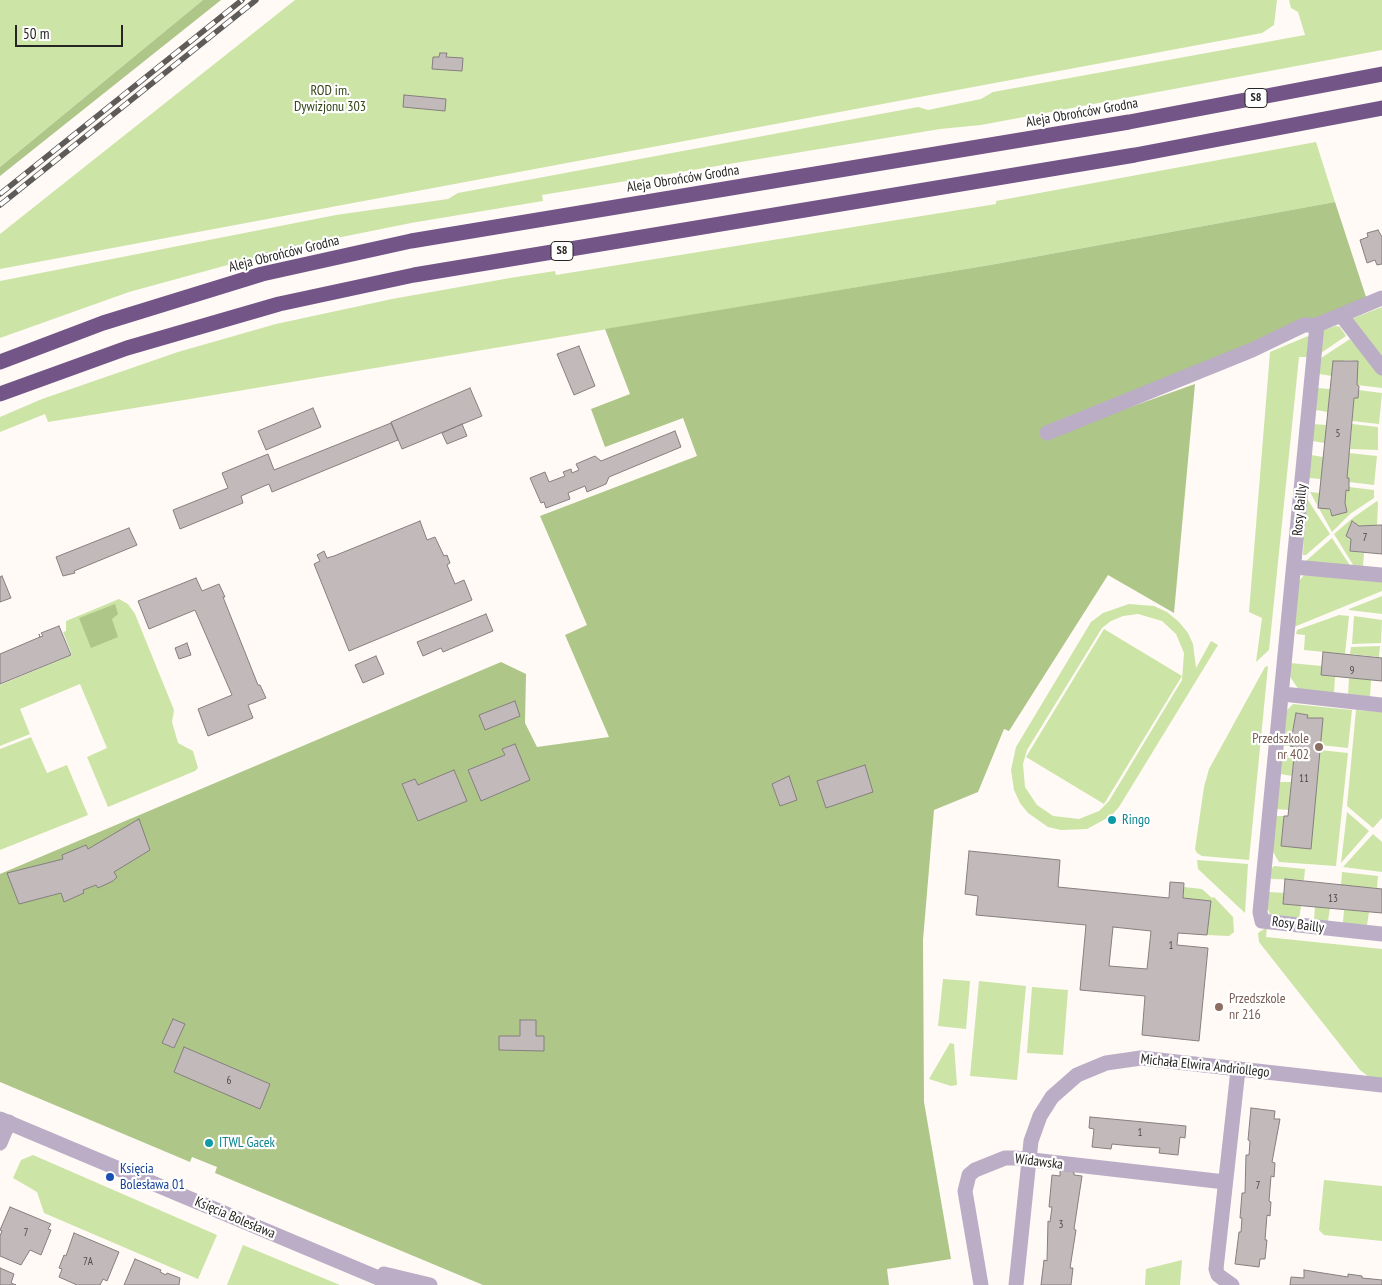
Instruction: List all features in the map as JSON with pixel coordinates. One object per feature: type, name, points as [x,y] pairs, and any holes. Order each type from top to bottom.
[{"type":"highway","name":"Aleja Obrońców Grodna","points":[[0,362],[103,323],[262,274],[411,241],[1120,123],[1382,74]]},
{"type":"highway","name":"S8","points":[[0,394],[127,348],[279,304],[414,275],[1135,155],[1382,108]]},
{"type":"street","points":[[1047,433],[1252,350],[1304,325],[1317,325],[1382,298]]},
{"type":"street","points":[[1341,315],[1382,368]]},
{"type":"street","name":"Rosy Bailly","points":[[1317,325],[1260,912],[1262,920],[1382,934]]},
{"type":"street","points":[[1294,567],[1382,575]]},
{"type":"street","points":[[1282,694],[1382,705]]},
{"type":"street","name":"Michała Elwira Andriollego","points":[[1016,1285],[1032,1141],[1046,1106],[1063,1086],[1077,1075],[1106,1062],[1141,1058],[1382,1085]]},
{"type":"street","points":[[1232,1285],[1218,1274],[1216,1268],[1224,1182],[1238,1070]]},
{"type":"street","points":[[0,1144],[4,1120]]},
{"type":"street","name":"Księcia Bolesława","points":[[4,1120],[395,1285]]},
{"type":"street","name":"Widawska","points":[[982,1285],[965,1191],[969,1175],[1005,1158],[1224,1182]]},
{"type":"street","name":"Księcia Bolesława","points":[[360,1270],[379,1272],[430,1285]]},
{"type":"green space","points":[[0,0],[203,0],[0,167]]},
{"type":"green space","points":[[203,0],[221,0],[0,176],[0,167]]},
{"type":"green space","name":"ROD im. Dywizjonu 303","points":[[295,0],[1277,0],[1274,25],[1262,33],[0,269],[0,234]]},
{"type":"green space","points":[[1289,0],[1382,0],[1382,50],[981,125],[940,129],[542,195],[543,201],[411,223],[297,246],[129,292],[0,338],[0,281],[336,215],[448,199],[458,193],[918,107],[928,110],[981,99],[993,92],[1305,35],[1298,12],[1291,8]]},
{"type":"green space","points":[[1316,142],[1335,202],[990,265],[184,400],[48,422],[45,414],[0,432],[0,417],[42,399],[178,352],[276,324],[392,299],[510,278],[555,271],[556,275],[996,204],[996,201]]},
{"type":"green space","points":[[1335,202],[1367,300],[1125,409],[1195,384],[1174,613],[1108,575],[1009,731],[1004,729],[978,792],[934,810],[923,940],[924,1102],[951,1259],[887,1269],[889,1285],[483,1285],[215,1173],[217,1167],[192,1157],[190,1162],[0,1082],[0,874],[501,662],[526,674],[525,723],[537,747],[609,737],[565,635],[587,625],[540,516],[697,456],[683,418],[605,447],[591,409],[630,394],[605,329],[990,265]]},
{"type":"green space","points":[[1382,307],[1382,361],[1351,319]]},
{"type":"green space","points":[[1336,326],[1340,327],[1346,336],[1318,355],[1321,331]]},
{"type":"green space","points":[[1308,336],[1310,337],[1309,357],[1299,357],[1269,650],[1256,662],[1262,618],[1249,612],[1270,352]]},
{"type":"green space","points":[[1350,339],[1382,375],[1382,388],[1357,385],[1357,361],[1345,360],[1332,376],[1319,374],[1318,360]]},
{"type":"green space","points":[[1317,388],[1330,389],[1328,412],[1316,410]]},
{"type":"green space","points":[[1358,390],[1382,393],[1379,424],[1352,421],[1354,398]]},
{"type":"green space","points":[[1313,424],[1327,425],[1325,443],[1312,441]]},
{"type":"green space","points":[[1352,424],[1378,427],[1378,450],[1350,449]]},
{"type":"green space","points":[[1349,453],[1377,456],[1374,485],[1349,482],[1349,478],[1347,478]]},
{"type":"green space","points":[[1311,455],[1323,457],[1321,479],[1309,478]]},
{"type":"green space","points":[[1349,487],[1374,490],[1374,498],[1350,514],[1332,532],[1310,492],[1320,493],[1332,515],[1345,503],[1346,490],[1349,490]]},
{"type":"green space","points":[[1306,497],[1330,534],[1306,555],[1303,555]]},
{"type":"green space","points":[[1377,501],[1377,525],[1373,525],[1373,527],[1359,526],[1352,522],[1346,536],[1351,539],[1350,551],[1364,553],[1363,566],[1355,568],[1334,534]]},
{"type":"green space","points":[[1332,538],[1351,567],[1306,561]]},
{"type":"green space","points":[[1304,575],[1382,582],[1382,591],[1294,627],[1299,581]]},
{"type":"green space","points":[[1382,596],[1382,614],[1349,610],[1349,609]]},
{"type":"green space","points":[[119,599],[128,604],[135,614],[174,710],[172,722],[178,743],[193,751],[198,768],[195,771],[108,807],[87,757],[107,748],[80,684],[20,709],[30,734],[0,746],[0,685],[72,655],[63,632],[66,631],[66,621]]},
{"type":"green space","points":[[115,604],[118,614],[112,619],[118,637],[91,648],[79,618]]},
{"type":"green space","points":[[1129,604],[1154,606],[1167,612],[1188,633],[1193,644],[1196,668],[1211,641],[1218,645],[1119,807],[1111,816],[1087,829],[1061,830],[1048,827],[1028,813],[1020,803],[1014,790],[1011,770],[1016,747],[1091,622],[1103,613]],"holes":[[[1138,614],[1162,621],[1176,634],[1184,653],[1182,680],[1109,801],[1099,811],[1079,819],[1053,816],[1037,805],[1025,787],[1023,764],[1027,750],[1102,628],[1111,621],[1123,616]]]},
{"type":"green space","points":[[1339,615],[1349,616],[1345,654],[1304,650],[1305,635],[1296,634],[1297,630]]},
{"type":"green space","points":[[1354,616],[1382,620],[1381,643],[1352,644]]},
{"type":"green space","points":[[1104,629],[1182,676],[1104,804],[1026,757]]},
{"type":"green space","points":[[1380,646],[1379,657],[1350,654],[1351,647]]},
{"type":"green space","points":[[1290,663],[1322,666],[1321,675],[1335,677],[1334,693],[1299,690],[1289,675]]},
{"type":"green space","points":[[1268,666],[1249,860],[1202,856],[1195,849],[1204,787],[1209,769],[1265,667]]},
{"type":"green space","points":[[1349,678],[1371,680],[1370,697],[1348,695]]},
{"type":"green space","points":[[1293,704],[1352,710],[1348,748],[1320,745],[1323,718],[1307,718],[1308,715],[1296,713],[1290,746],[1282,746],[1286,711]]},
{"type":"green space","points":[[1356,710],[1382,712],[1382,818],[1373,828],[1347,806]]},
{"type":"green space","points":[[31,737],[47,773],[67,765],[88,815],[0,850],[0,749]]},
{"type":"green space","points":[[1320,750],[1348,753],[1336,866],[1279,862],[1272,850],[1276,816],[1284,816],[1281,846],[1294,847]]},
{"type":"green space","points":[[1282,753],[1294,753],[1292,776],[1281,774]]},
{"type":"green space","points":[[1279,782],[1291,782],[1289,810],[1276,809]]},
{"type":"green space","points":[[1347,812],[1369,831],[1341,863]]},
{"type":"green space","points":[[1373,834],[1382,842],[1382,872],[1343,867]]},
{"type":"green space","points":[[1197,860],[1248,864],[1245,913],[1198,869]]},
{"type":"green space","points":[[1274,866],[1305,869],[1304,880],[1271,879],[1270,870]]},
{"type":"green space","points":[[1342,872],[1378,876],[1377,888],[1341,885]]},
{"type":"green space","points":[[1184,887],[1202,889],[1212,898],[1214,897],[1233,917],[1234,932],[1229,936],[1207,935],[1210,901],[1183,898]]},
{"type":"green space","points":[[1269,892],[1284,893],[1283,904],[1301,906],[1299,919],[1270,914],[1267,907]]},
{"type":"green space","points":[[1315,907],[1330,908],[1328,921],[1314,920]]},
{"type":"green space","points":[[1344,910],[1369,912],[1367,925],[1345,924],[1343,922]]},
{"type":"green space","points":[[1267,927],[1266,937],[1382,949],[1382,1079],[1374,1081],[1360,1070],[1259,942],[1258,933]]},
{"type":"green space","points":[[943,979],[970,981],[966,1029],[938,1026]]},
{"type":"green space","points":[[979,981],[1026,986],[1017,1080],[970,1076]]},
{"type":"green space","points":[[1032,987],[1068,990],[1063,1055],[1027,1053]]},
{"type":"green space","points":[[950,1043],[954,1044],[957,1085],[951,1086],[929,1079]]},
{"type":"green space","points":[[33,1155],[217,1235],[198,1279],[44,1213],[37,1192],[13,1178],[21,1160]]},
{"type":"green space","points":[[1324,1180],[1382,1186],[1382,1241],[1324,1235],[1319,1230]]},
{"type":"green space","points":[[243,1245],[340,1285],[227,1285]]},
{"type":"green space","points":[[1182,1260],[1180,1285],[1145,1285],[1146,1269]]},
{"type":"building","points":[[440,53],[447,53],[446,57],[463,58],[462,71],[432,69],[433,57],[439,57]]},
{"type":"building","points":[[404,95],[446,99],[445,111],[403,107]]},
{"type":"building","points":[[1378,230],[1382,237],[1382,264],[1377,265],[1375,260],[1367,263],[1360,240],[1368,237],[1367,233]]},
{"type":"building","points":[[579,346],[595,386],[574,395],[557,354]]},
{"type":"building","points":[[1333,361],[1358,361],[1357,385],[1359,386],[1358,398],[1354,398],[1347,478],[1349,478],[1349,491],[1346,490],[1345,503],[1347,512],[1332,516],[1330,509],[1318,508]]},
{"type":"building","points":[[470,388],[482,416],[402,449],[391,422]]},
{"type":"building","points":[[313,408],[321,427],[266,450],[258,431]]},
{"type":"building","points":[[391,423],[398,440],[272,492],[269,484],[241,496],[243,503],[180,529],[173,510],[228,488],[222,473],[268,454],[274,470]]},
{"type":"building","points":[[462,424],[467,436],[447,444],[442,433]]},
{"type":"building","points":[[675,431],[681,447],[609,477],[606,484],[587,492],[585,486],[568,493],[570,499],[546,508],[544,502],[541,503],[530,478],[545,472],[549,482],[565,476],[563,472],[571,469],[572,473],[579,470],[576,464],[595,456],[601,461]]},
{"type":"building","points":[[420,521],[427,540],[435,537],[444,556],[447,555],[450,563],[447,565],[455,584],[464,580],[472,600],[349,651],[314,564],[320,561],[317,555],[324,551],[327,558],[334,556]]},
{"type":"building","points":[[1352,521],[1359,526],[1382,525],[1382,554],[1350,551],[1351,539],[1346,536]]},
{"type":"building","points":[[129,528],[137,545],[74,571],[75,573],[63,576],[56,557]]},
{"type":"building","points":[[2,576],[11,598],[0,602],[0,577]]},
{"type":"building","points":[[196,578],[202,591],[219,584],[258,685],[260,685],[266,698],[248,705],[253,718],[208,736],[198,709],[232,695],[195,610],[149,629],[138,601]]},
{"type":"building","points":[[486,614],[493,631],[443,652],[441,648],[423,656],[417,642]]},
{"type":"building","points":[[59,626],[71,655],[0,684],[0,654],[43,636],[41,633]]},
{"type":"building","points":[[187,643],[191,655],[179,659],[175,648]]},
{"type":"building","points":[[1323,652],[1382,658],[1382,681],[1321,675]]},
{"type":"building","points":[[376,656],[384,674],[363,683],[355,665]]},
{"type":"building","points":[[515,701],[520,716],[485,730],[479,715]]},
{"type":"building","points":[[1296,713],[1308,715],[1307,718],[1323,718],[1311,849],[1281,846],[1284,816],[1288,816],[1295,747],[1290,746]]},
{"type":"building","points":[[515,744],[530,780],[481,801],[468,770],[505,755],[502,749]]},
{"type":"building","points":[[865,765],[873,792],[826,808],[817,781]]},
{"type":"building","points":[[454,770],[467,801],[418,821],[402,784],[415,779],[418,785]]},
{"type":"building","points":[[789,776],[797,800],[780,806],[772,784]]},
{"type":"building","points":[[139,819],[150,850],[114,872],[117,877],[113,881],[98,888],[96,885],[83,890],[84,893],[64,902],[61,893],[19,904],[7,873],[63,859],[62,855],[86,845],[88,849]]},
{"type":"building","points":[[969,851],[1060,860],[1058,887],[1169,898],[1170,882],[1184,883],[1183,898],[1211,901],[1207,935],[1178,933],[1177,945],[1208,948],[1199,1041],[1142,1035],[1145,996],[1080,990],[1086,925],[976,915],[978,896],[965,894]],"holes":[[[1113,927],[1151,931],[1147,969],[1109,966]]]},
{"type":"building","points":[[1285,879],[1382,889],[1382,913],[1283,904]]},
{"type":"building","points":[[173,1019],[185,1024],[174,1048],[162,1043]]},
{"type":"building","points":[[520,1020],[536,1020],[536,1036],[544,1036],[544,1051],[499,1050],[499,1036],[520,1036]]},
{"type":"building","points":[[184,1047],[270,1084],[260,1109],[174,1072]]},
{"type":"building","points":[[1251,1108],[1275,1111],[1274,1119],[1280,1119],[1272,1162],[1275,1163],[1274,1177],[1271,1176],[1270,1216],[1267,1215],[1265,1259],[1260,1259],[1259,1267],[1235,1264],[1239,1232],[1241,1232],[1242,1193],[1245,1193],[1246,1155],[1249,1155],[1250,1141],[1248,1140]]},
{"type":"building","points":[[1090,1117],[1186,1126],[1185,1138],[1180,1137],[1178,1155],[1159,1153],[1160,1148],[1112,1144],[1111,1149],[1092,1147],[1094,1129],[1089,1128]]},
{"type":"building","points":[[1060,1170],[1074,1172],[1074,1175],[1082,1176],[1070,1268],[1073,1268],[1071,1285],[1041,1285],[1044,1260],[1047,1261],[1048,1221],[1050,1222],[1052,1207],[1049,1207],[1052,1175],[1060,1176]]},
{"type":"building","points":[[10,1207],[51,1224],[48,1229],[51,1230],[41,1255],[30,1250],[21,1265],[0,1256],[0,1236],[2,1231],[0,1230]]},
{"type":"building","points":[[74,1233],[119,1252],[107,1281],[103,1279],[100,1285],[77,1285],[59,1277],[62,1269],[59,1268],[64,1255],[66,1256]]},
{"type":"building","points":[[135,1259],[161,1270],[160,1272],[166,1275],[167,1273],[180,1278],[179,1285],[124,1285]]},
{"type":"building","points":[[0,1268],[14,1274],[11,1283],[16,1285],[0,1285]]},
{"type":"building","points":[[1304,1270],[1348,1277],[1348,1274],[1362,1276],[1362,1278],[1382,1280],[1382,1285],[1290,1285],[1291,1277],[1304,1278]]},
{"type":"railway","points":[[0,194],[242,0]]},
{"type":"railway","points":[[0,205],[256,0]]},
{"type":"place","name":"Przedszkole nr 402","points":[[1319,747]]},
{"type":"place","name":"Ringo","points":[[1112,820]]},
{"type":"place","name":"Przedszkole nr 216","points":[[1219,1007]]},
{"type":"place","name":"ITWL Gacek","points":[[209,1143]]},
{"type":"place","name":"Księcia Bolesława 01","points":[[110,1177]]}]
